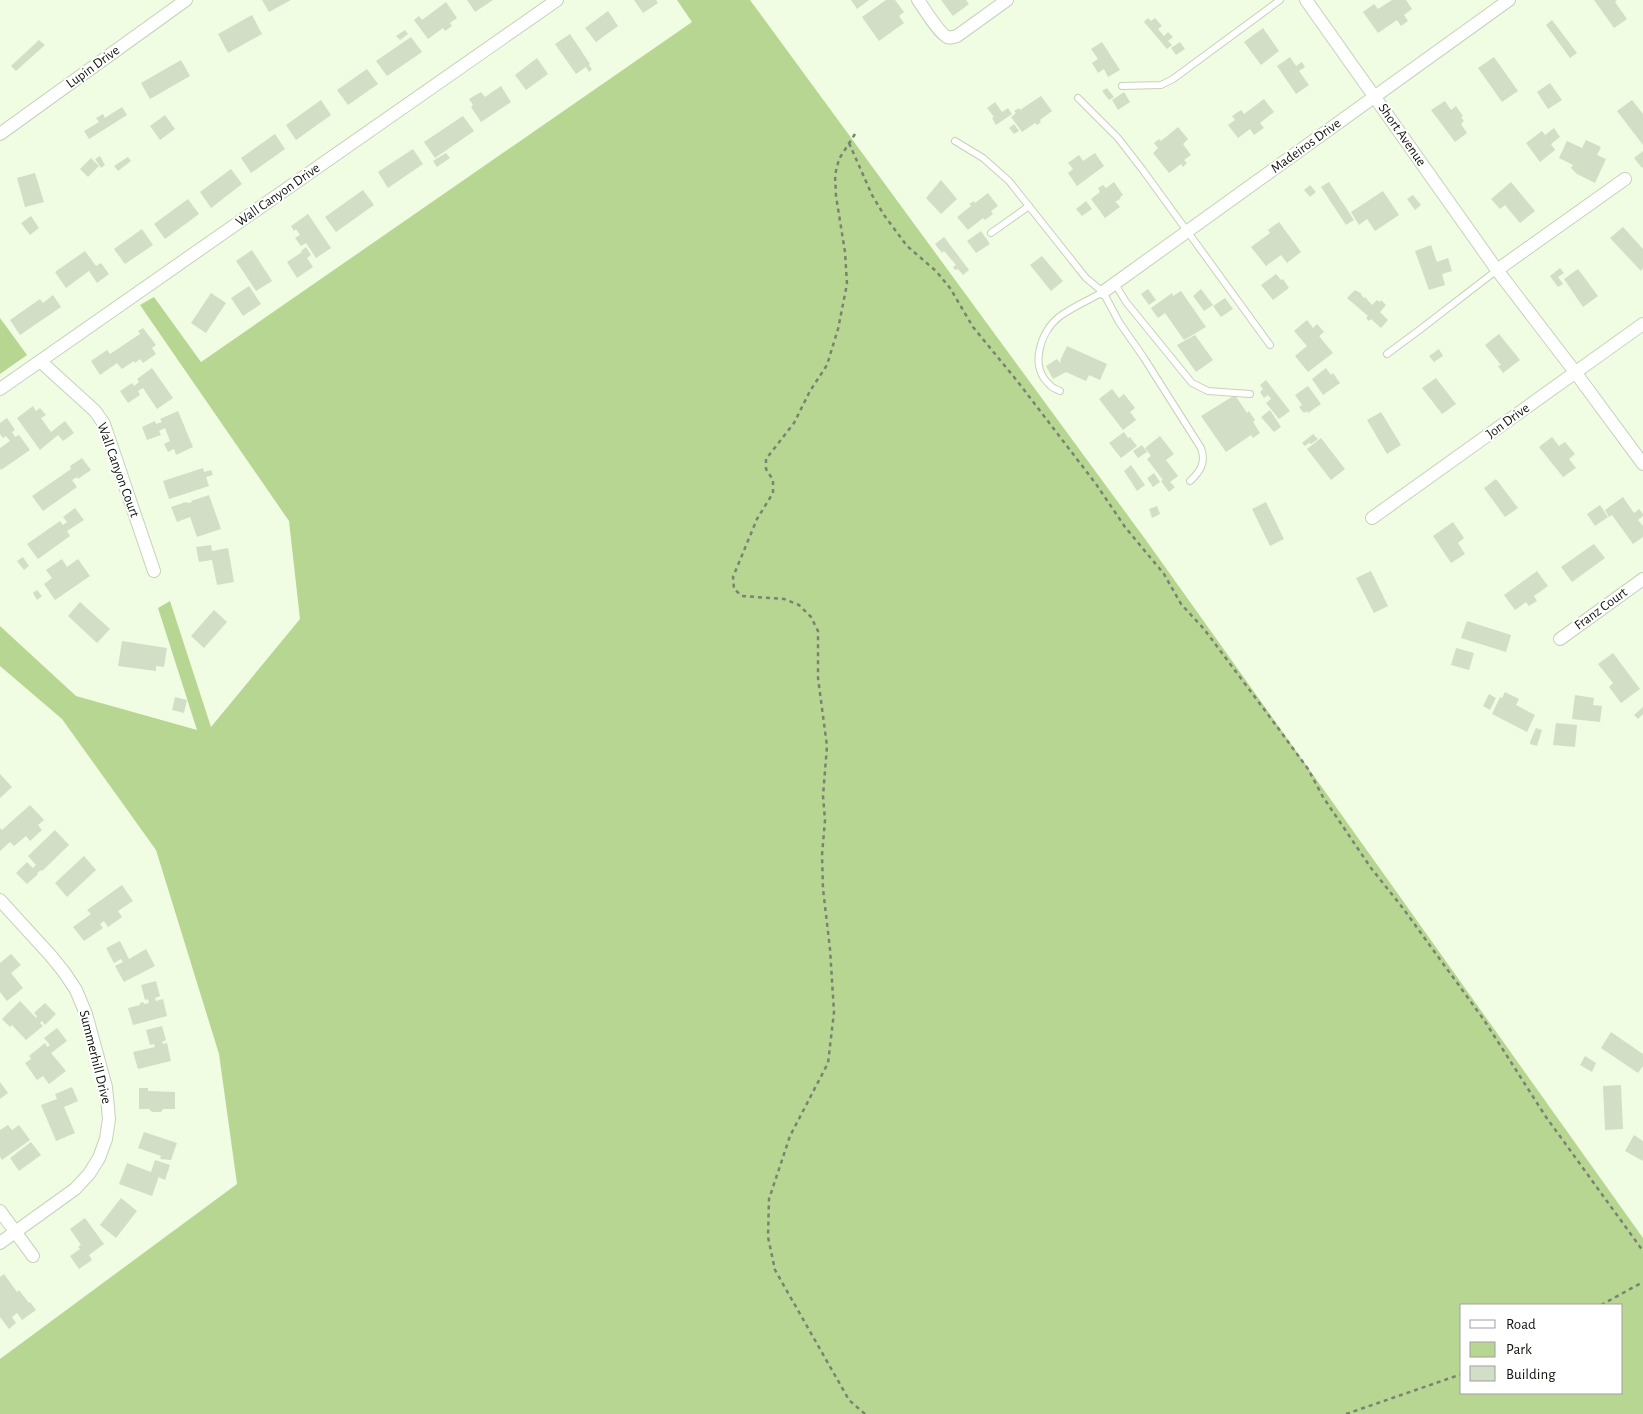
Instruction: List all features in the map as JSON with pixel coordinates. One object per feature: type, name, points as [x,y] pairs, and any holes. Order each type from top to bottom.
[{"type":"street","name":"Lupin Drive","points":[[0,134],[186,0]]},
{"type":"street","name":"Wall Canyon Drive","points":[[0,389],[557,0]]},
{"type":"street","points":[[918,0],[947,38],[957,36],[1007,0]]},
{"type":"street","name":"Short Avenue","points":[[1306,0],[1497,270],[1576,372],[1643,464]]},
{"type":"street","name":"Madeiros Drive","points":[[1103,292],[1509,0]]},
{"type":"street","points":[[1497,270],[1625,179]]},
{"type":"street","name":"Jon Drive","points":[[1372,518],[1643,324]]},
{"type":"street","name":"Wall Canyon Court","points":[[40,361],[95,411],[104,424],[154,571]]},
{"type":"street","name":"Franz Court","points":[[1560,639],[1643,579]]},
{"type":"street","name":"Summerhill Drive","points":[[0,900],[51,956],[76,990],[86,1014],[108,1099],[109,1119],[106,1139],[99,1158],[89,1174],[75,1189],[0,1243]]},
{"type":"street","points":[[0,1210],[33,1256]]},
{"type":"lane","points":[[1122,86],[1161,85],[1173,79],[1280,0]]},
{"type":"lane","points":[[1078,98],[1118,138],[1270,345]]},
{"type":"lane","points":[[956,141],[983,158],[1009,181],[1086,278],[1103,292],[1119,322],[1201,448],[1204,458],[1202,467],[1190,481]]},
{"type":"lane","points":[[991,233],[1029,206]]},
{"type":"lane","points":[[1387,354],[1497,270]]},
{"type":"lane","points":[[1114,284],[1126,302],[1192,383],[1208,391],[1250,394]]},
{"type":"lane","points":[[1060,391],[1049,384],[1039,366],[1038,350],[1042,338],[1057,318],[1103,292]]},
{"type":"path","points":[[855,134],[839,159],[835,175],[836,196],[845,252],[847,284],[838,328],[827,365],[810,391],[794,423],[766,459],[766,469],[773,480],[773,494],[757,519],[734,577],[734,589],[742,596],[784,599],[799,605],[812,617],[818,631],[818,678],[827,746],[823,796],[825,820],[822,855],[823,889],[830,949],[834,1012],[828,1063],[790,1136],[769,1199],[768,1237],[775,1270],[849,1400],[865,1414]]},
{"type":"path","points":[[849,143],[872,194],[884,215],[907,246],[936,271],[950,288],[973,327],[1018,382],[1096,484],[1125,527],[1164,574],[1181,604],[1204,629],[1278,728],[1308,769],[1323,797],[1371,868],[1402,907],[1484,1020],[1546,1117],[1643,1251]]},
{"type":"path","points":[[1603,1304],[1643,1282]]},
{"type":"path","points":[[1346,1414],[1460,1375]]},
{"type":"green space","points":[[677,0],[750,0],[1148,543],[1643,1238],[1643,1414],[0,1414],[0,1359],[237,1184],[219,1054],[156,850],[62,719],[0,666],[0,626],[76,696],[197,730],[158,608],[170,601],[211,727],[300,619],[289,521],[140,305],[154,297],[201,362],[692,22]]},
{"type":"green space","points":[[0,318],[27,355],[0,374]]},
{"type":"building","points":[[262,0],[291,0],[269,12]]},
{"type":"building","points":[[467,0],[493,0],[475,12]]},
{"type":"building","points":[[634,0],[656,0],[658,3],[643,13]]},
{"type":"building","points":[[851,0],[869,0],[857,9]]},
{"type":"building","points":[[886,0],[895,0],[904,12],[899,16],[904,23],[879,41],[862,17]]},
{"type":"building","points":[[941,0],[966,0],[969,4],[953,16]]},
{"type":"building","points":[[1392,0],[1406,0],[1412,9],[1404,15],[1408,21],[1401,26],[1397,20],[1378,33],[1363,12],[1374,4],[1378,9]]},
{"type":"building","points":[[1594,0],[1617,0],[1615,2],[1627,19],[1614,28]]},
{"type":"building","points":[[446,2],[457,18],[450,23],[452,26],[445,31],[443,28],[428,39],[414,20],[419,16],[422,20]]},
{"type":"building","points":[[608,11],[618,26],[596,42],[585,28]]},
{"type":"building","points":[[252,15],[262,34],[228,53],[218,34]]},
{"type":"building","points":[[1148,18],[1151,21],[1155,18],[1162,26],[1158,29],[1164,36],[1168,32],[1173,37],[1168,41],[1172,45],[1167,49],[1144,22]]},
{"type":"building","points":[[1552,20],[1577,53],[1570,58],[1546,25]]},
{"type":"building","points":[[1263,28],[1279,51],[1261,65],[1244,42]]},
{"type":"building","points":[[405,30],[408,34],[400,40],[396,36]]},
{"type":"building","points":[[570,34],[590,64],[592,69],[589,72],[586,67],[576,74],[555,44]]},
{"type":"building","points":[[411,37],[422,52],[387,76],[376,61]]},
{"type":"building","points":[[39,40],[45,45],[16,71],[11,66]]},
{"type":"building","points":[[1102,42],[1120,70],[1108,77],[1104,69],[1098,73],[1092,63],[1098,59],[1091,49]]},
{"type":"building","points":[[1180,42],[1185,49],[1176,55],[1171,48]]},
{"type":"building","points":[[1290,57],[1296,66],[1302,62],[1305,67],[1299,71],[1309,85],[1296,94],[1277,66]]},
{"type":"building","points":[[1494,57],[1518,91],[1502,102],[1478,68]]},
{"type":"building","points":[[537,58],[548,74],[526,90],[515,75]]},
{"type":"building","points":[[181,60],[190,76],[150,99],[141,83]]},
{"type":"building","points":[[367,69],[378,84],[348,105],[337,90]]},
{"type":"building","points":[[1550,83],[1562,100],[1548,109],[1537,92]]},
{"type":"building","points":[[501,86],[511,102],[481,122],[471,107],[473,105],[469,99],[481,92],[485,97]]},
{"type":"building","points":[[1107,88],[1114,97],[1109,100],[1102,91]]},
{"type":"building","points":[[1124,92],[1130,102],[1118,110],[1112,100]]},
{"type":"building","points":[[1041,96],[1052,111],[1040,120],[1041,122],[1037,125],[1035,123],[1022,132],[1011,117],[1016,113],[1014,111],[1019,108],[1020,110]]},
{"type":"building","points":[[1264,99],[1274,112],[1260,123],[1264,128],[1254,135],[1250,129],[1238,138],[1228,125],[1235,120],[1232,116],[1241,110],[1244,114]]},
{"type":"building","points":[[321,100],[331,115],[296,140],[286,125]]},
{"type":"building","points":[[1632,100],[1643,114],[1643,145],[1617,111]]},
{"type":"building","points":[[1445,101],[1451,110],[1456,106],[1463,116],[1461,117],[1464,121],[1461,124],[1467,133],[1455,142],[1431,110]]},
{"type":"building","points":[[995,102],[1002,112],[1008,108],[1012,114],[996,125],[992,118],[994,117],[987,108]]},
{"type":"building","points":[[122,107],[127,115],[89,139],[84,131],[99,122],[96,118],[103,114],[105,118]]},
{"type":"building","points":[[165,115],[175,129],[160,140],[150,126]]},
{"type":"building","points":[[463,116],[474,131],[435,158],[424,142]]},
{"type":"building","points":[[1014,124],[1019,131],[1014,134],[1009,128]]},
{"type":"building","points":[[1178,127],[1188,139],[1183,144],[1191,155],[1184,160],[1187,163],[1183,167],[1181,164],[1169,173],[1153,153],[1158,148],[1154,143],[1159,139],[1161,141]]},
{"type":"building","points":[[1554,128],[1560,137],[1551,144],[1555,150],[1540,162],[1526,143],[1542,131],[1545,135]]},
{"type":"building","points":[[275,134],[285,149],[251,173],[241,158]]},
{"type":"building","points":[[1586,140],[1601,147],[1597,155],[1606,159],[1595,183],[1577,174],[1571,168],[1573,165],[1559,158],[1567,141],[1582,148]]},
{"type":"building","points":[[413,149],[423,164],[388,188],[378,172]]},
{"type":"building","points":[[1643,151],[1643,167],[1642,168],[1634,158]]},
{"type":"building","points":[[446,153],[450,158],[437,167],[433,161]]},
{"type":"building","points":[[1095,153],[1104,166],[1077,186],[1068,173],[1073,169],[1068,163],[1079,155],[1083,161]]},
{"type":"building","points":[[100,156],[105,165],[101,168],[95,159]]},
{"type":"building","points":[[128,157],[131,161],[118,171],[114,166]]},
{"type":"building","points":[[91,158],[99,166],[88,177],[80,169]]},
{"type":"building","points":[[231,169],[242,184],[211,208],[200,192]]},
{"type":"building","points":[[35,173],[44,202],[25,207],[17,178]]},
{"type":"building","points":[[941,180],[957,199],[941,214],[926,198]]},
{"type":"building","points":[[1114,182],[1123,195],[1115,201],[1120,207],[1105,218],[1091,199],[1100,192],[1098,188],[1103,185],[1106,188]]},
{"type":"building","points":[[1329,182],[1354,220],[1346,225],[1321,187]]},
{"type":"building","points":[[1511,182],[1535,211],[1520,223],[1505,205],[1500,209],[1491,199]]},
{"type":"building","points":[[1310,185],[1316,192],[1310,197],[1304,190]]},
{"type":"building","points":[[363,190],[374,205],[336,232],[325,217]]},
{"type":"building","points":[[1383,191],[1399,215],[1375,231],[1367,219],[1359,225],[1351,212]]},
{"type":"building","points":[[988,193],[998,206],[991,211],[993,214],[985,220],[983,218],[968,230],[957,217],[971,206],[969,204],[974,201],[975,203]]},
{"type":"building","points":[[1413,195],[1421,205],[1415,210],[1407,199]]},
{"type":"building","points":[[188,199],[199,214],[165,239],[154,224]]},
{"type":"building","points":[[1086,201],[1092,209],[1082,216],[1076,209]]},
{"type":"building","points":[[308,214],[331,248],[316,258],[306,243],[301,246],[295,238],[300,235],[291,226]]},
{"type":"building","points":[[31,216],[39,228],[30,235],[21,223]]},
{"type":"building","points":[[1279,222],[1301,252],[1287,263],[1281,255],[1266,266],[1251,247],[1270,233],[1268,230]]},
{"type":"building","points":[[1623,227],[1643,249],[1643,268],[1641,271],[1610,238]]},
{"type":"building","points":[[142,229],[153,245],[125,264],[114,249]]},
{"type":"building","points":[[981,231],[990,244],[976,253],[967,241]]},
{"type":"building","points":[[944,237],[969,270],[963,275],[958,269],[955,270],[953,267],[956,265],[935,244]]},
{"type":"building","points":[[1431,245],[1437,262],[1448,258],[1452,271],[1442,274],[1445,285],[1429,290],[1415,251]]},
{"type":"building","points":[[306,247],[311,255],[307,258],[313,267],[297,278],[287,262]]},
{"type":"building","points":[[252,250],[272,281],[256,291],[236,261]]},
{"type":"building","points":[[85,251],[96,266],[101,263],[109,274],[97,283],[89,271],[66,288],[55,272]]},
{"type":"building","points":[[1042,256],[1063,281],[1051,291],[1030,265]]},
{"type":"building","points":[[1560,268],[1564,273],[1558,277],[1563,284],[1558,287],[1550,276]]},
{"type":"building","points":[[1578,269],[1598,296],[1583,307],[1564,279]]},
{"type":"building","points":[[1276,274],[1281,280],[1283,279],[1289,288],[1273,300],[1261,285]]},
{"type":"building","points":[[249,286],[261,304],[243,316],[231,298]]},
{"type":"building","points":[[1148,289],[1156,300],[1149,305],[1141,294]]},
{"type":"building","points":[[1201,289],[1213,305],[1204,311],[1193,296]]},
{"type":"building","points":[[1355,290],[1362,294],[1372,305],[1377,300],[1380,302],[1381,300],[1386,305],[1380,312],[1388,320],[1381,328],[1371,319],[1369,321],[1366,318],[1368,316],[1347,298]]},
{"type":"building","points":[[1181,291],[1206,327],[1184,340],[1165,313],[1158,318],[1151,308],[1172,293],[1173,296]]},
{"type":"building","points":[[211,293],[226,303],[206,333],[191,323]]},
{"type":"building","points":[[53,295],[61,307],[20,335],[10,320],[40,299],[43,303]]},
{"type":"building","points":[[1225,298],[1233,309],[1221,317],[1213,306]]},
{"type":"building","points":[[1307,320],[1313,328],[1317,324],[1324,332],[1319,336],[1333,353],[1308,372],[1295,356],[1307,346],[1294,331]]},
{"type":"building","points":[[143,328],[156,345],[152,348],[156,354],[143,363],[140,359],[122,369],[117,363],[100,375],[91,361],[107,350],[110,354],[140,334],[138,331]]},
{"type":"building","points":[[1499,334],[1520,360],[1503,373],[1498,366],[1501,365],[1485,345]]},
{"type":"building","points":[[1195,335],[1213,360],[1196,372],[1177,345]]},
{"type":"building","points":[[1067,346],[1107,364],[1100,380],[1089,375],[1086,381],[1066,372],[1053,379],[1046,366],[1057,359],[1060,363]]},
{"type":"building","points":[[1439,349],[1443,356],[1434,362],[1429,356]]},
{"type":"building","points":[[152,368],[173,398],[157,409],[143,388],[138,391],[140,395],[128,403],[120,391],[132,383],[134,386],[139,382],[137,379]]},
{"type":"building","points":[[1326,368],[1331,375],[1333,373],[1340,383],[1323,395],[1312,379]]},
{"type":"building","points":[[1436,378],[1456,404],[1442,414],[1422,388]]},
{"type":"building","points":[[1266,380],[1290,411],[1279,419],[1266,403],[1271,399],[1268,395],[1264,398],[1260,392],[1263,389],[1260,385]]},
{"type":"building","points":[[1308,386],[1321,404],[1308,413],[1307,411],[1304,413],[1299,407],[1302,405],[1295,395]]},
{"type":"building","points":[[1112,389],[1119,398],[1124,394],[1135,408],[1130,412],[1136,420],[1123,430],[1099,399]]},
{"type":"building","points":[[1235,395],[1247,413],[1249,411],[1255,420],[1253,422],[1260,433],[1253,438],[1251,435],[1226,452],[1201,416]]},
{"type":"building","points":[[33,406],[36,411],[40,408],[46,415],[41,418],[51,432],[65,421],[74,433],[63,441],[58,435],[40,450],[17,418]]},
{"type":"building","points":[[1270,410],[1281,427],[1274,432],[1261,417]]},
{"type":"building","points":[[178,411],[193,447],[176,455],[174,449],[168,452],[164,444],[170,441],[165,428],[159,431],[161,435],[147,440],[142,427],[155,421],[156,424],[162,422],[160,419]]},
{"type":"building","points":[[1381,412],[1401,445],[1387,454],[1367,420]]},
{"type":"building","points":[[7,418],[15,430],[12,432],[15,437],[19,435],[30,450],[1,470],[0,448],[10,441],[6,436],[3,438],[0,434],[0,423]]},
{"type":"building","points":[[1124,432],[1137,446],[1121,458],[1109,443]]},
{"type":"building","points":[[1313,434],[1318,439],[1305,446],[1302,443]]},
{"type":"building","points":[[1160,436],[1174,454],[1166,460],[1178,476],[1170,482],[1175,487],[1169,492],[1161,481],[1163,480],[1147,459],[1151,456],[1145,448]]},
{"type":"building","points":[[1552,437],[1559,446],[1565,442],[1575,454],[1569,459],[1576,468],[1563,477],[1539,447]]},
{"type":"building","points":[[1321,438],[1345,469],[1331,480],[1307,449]]},
{"type":"building","points":[[1142,445],[1147,452],[1138,458],[1133,451]]},
{"type":"building","points":[[82,458],[91,470],[78,479],[77,477],[72,480],[77,487],[43,511],[32,496],[71,469],[70,466]]},
{"type":"building","points":[[1131,465],[1145,485],[1137,491],[1124,471]]},
{"type":"building","points":[[203,468],[204,472],[211,470],[213,475],[206,477],[209,486],[169,499],[163,481]]},
{"type":"building","points":[[1154,473],[1160,482],[1153,487],[1147,478]]},
{"type":"building","points":[[1496,479],[1518,508],[1505,517],[1484,488]]},
{"type":"building","points":[[209,495],[221,529],[197,537],[190,517],[177,522],[171,507],[186,502],[189,503]]},
{"type":"building","points":[[1623,497],[1634,513],[1639,509],[1643,514],[1638,520],[1643,526],[1643,537],[1633,544],[1612,515],[1609,517],[1605,510]]},
{"type":"building","points":[[1266,502],[1284,539],[1270,546],[1252,509]]},
{"type":"building","points":[[1600,505],[1608,517],[1595,526],[1587,514]]},
{"type":"building","points":[[1157,506],[1160,514],[1152,518],[1149,509]]},
{"type":"building","points":[[75,508],[84,520],[67,531],[70,536],[38,559],[27,544],[60,521],[63,525],[67,522],[63,517]]},
{"type":"building","points":[[1453,522],[1464,538],[1458,543],[1465,554],[1451,563],[1433,536]]},
{"type":"building","points":[[1594,544],[1605,558],[1572,582],[1561,567]]},
{"type":"building","points":[[211,545],[212,551],[228,548],[234,582],[217,585],[212,560],[199,562],[196,547]]},
{"type":"building","points":[[23,557],[29,566],[24,570],[17,561]]},
{"type":"building","points":[[62,559],[67,567],[78,559],[90,576],[55,600],[44,584],[52,578],[46,570]]},
{"type":"building","points":[[1371,571],[1388,606],[1374,613],[1356,578]]},
{"type":"building","points":[[1537,571],[1548,586],[1534,596],[1537,601],[1529,606],[1526,602],[1515,610],[1504,595]]},
{"type":"building","points":[[37,590],[42,596],[37,600],[33,593]]},
{"type":"building","points":[[80,602],[110,629],[97,643],[68,616]]},
{"type":"building","points":[[214,610],[227,622],[204,648],[191,636]]},
{"type":"building","points":[[1467,621],[1511,635],[1506,652],[1461,638]]},
{"type":"building","points":[[122,641],[167,648],[164,667],[156,666],[156,671],[118,666]]},
{"type":"building","points":[[1456,648],[1474,653],[1469,670],[1451,665]]},
{"type":"building","points":[[1613,653],[1640,689],[1621,703],[1609,687],[1613,683],[1598,664]]},
{"type":"building","points":[[1505,692],[1519,699],[1516,705],[1535,715],[1527,732],[1492,714],[1500,697],[1502,698]]},
{"type":"building","points":[[1489,694],[1496,698],[1490,710],[1483,706]]},
{"type":"building","points":[[1575,695],[1594,698],[1593,705],[1602,706],[1600,722],[1572,719]]},
{"type":"building","points":[[175,697],[187,700],[184,713],[172,710]]},
{"type":"building","points":[[1643,707],[1643,714],[1638,719],[1634,715]]},
{"type":"building","points":[[1556,723],[1577,725],[1575,747],[1553,745]]},
{"type":"building","points":[[1536,728],[1542,730],[1537,746],[1530,744]]},
{"type":"building","points":[[0,774],[12,787],[0,798]]},
{"type":"building","points":[[30,805],[44,820],[38,825],[42,830],[30,841],[26,836],[14,846],[10,842],[0,851],[0,828],[2,830]]},
{"type":"building","points":[[55,830],[69,845],[27,884],[16,873],[27,862],[33,868],[36,865],[28,856]]},
{"type":"building","points":[[84,856],[96,870],[67,897],[55,883]]},
{"type":"building","points":[[122,885],[133,901],[118,911],[122,917],[108,927],[104,921],[100,924],[103,928],[84,941],[73,927],[91,914],[87,910]]},
{"type":"building","points":[[120,941],[129,959],[146,949],[155,966],[124,982],[115,966],[123,962],[121,959],[114,963],[106,948]]},
{"type":"building","points":[[11,954],[21,965],[11,973],[23,988],[7,1001],[0,992],[0,963]]},
{"type":"building","points":[[156,981],[160,996],[155,998],[156,1001],[163,999],[167,1016],[133,1025],[128,1008],[140,1005],[143,1002],[144,1004],[149,1003],[148,999],[145,1000],[141,985]]},
{"type":"building","points":[[20,1001],[36,1018],[37,1016],[34,1013],[45,1003],[56,1014],[45,1025],[42,1021],[40,1023],[43,1026],[26,1040],[12,1025],[10,1027],[2,1019]]},
{"type":"building","points":[[162,1026],[166,1040],[162,1042],[163,1044],[167,1043],[171,1061],[138,1069],[133,1052],[155,1047],[154,1044],[150,1045],[146,1030]]},
{"type":"building","points":[[57,1028],[67,1041],[51,1053],[66,1071],[49,1084],[43,1076],[37,1080],[25,1063],[31,1059],[29,1056],[45,1043],[47,1047],[50,1045],[44,1038]]},
{"type":"building","points":[[1611,1032],[1643,1054],[1643,1066],[1638,1073],[1601,1048]]},
{"type":"building","points":[[1585,1056],[1596,1063],[1592,1072],[1580,1065]]},
{"type":"building","points":[[0,1082],[8,1093],[0,1099]]},
{"type":"building","points":[[1621,1085],[1623,1129],[1605,1130],[1603,1086]]},
{"type":"building","points":[[72,1087],[78,1101],[64,1107],[75,1133],[56,1141],[41,1105],[57,1099],[55,1094]]},
{"type":"building","points":[[139,1088],[148,1088],[148,1091],[175,1092],[175,1109],[163,1109],[161,1112],[152,1112],[149,1109],[139,1109]]},
{"type":"building","points":[[8,1125],[12,1130],[19,1125],[30,1140],[2,1160],[0,1157],[0,1130]]},
{"type":"building","points":[[144,1132],[177,1143],[171,1160],[160,1159],[161,1156],[138,1148]]},
{"type":"building","points":[[1634,1135],[1643,1141],[1643,1161],[1625,1151]]},
{"type":"building","points":[[31,1142],[41,1155],[19,1171],[10,1158]]},
{"type":"building","points":[[155,1160],[170,1165],[165,1180],[158,1177],[152,1196],[119,1184],[127,1163],[151,1172]]},
{"type":"building","points":[[121,1198],[137,1211],[116,1238],[100,1225]]},
{"type":"building","points":[[85,1218],[104,1244],[89,1255],[92,1260],[79,1269],[70,1256],[80,1249],[78,1247],[81,1245],[70,1229]]},
{"type":"building","points":[[4,1274],[17,1292],[19,1290],[36,1310],[22,1320],[17,1313],[12,1317],[16,1323],[9,1329],[0,1317],[0,1277]]}]
